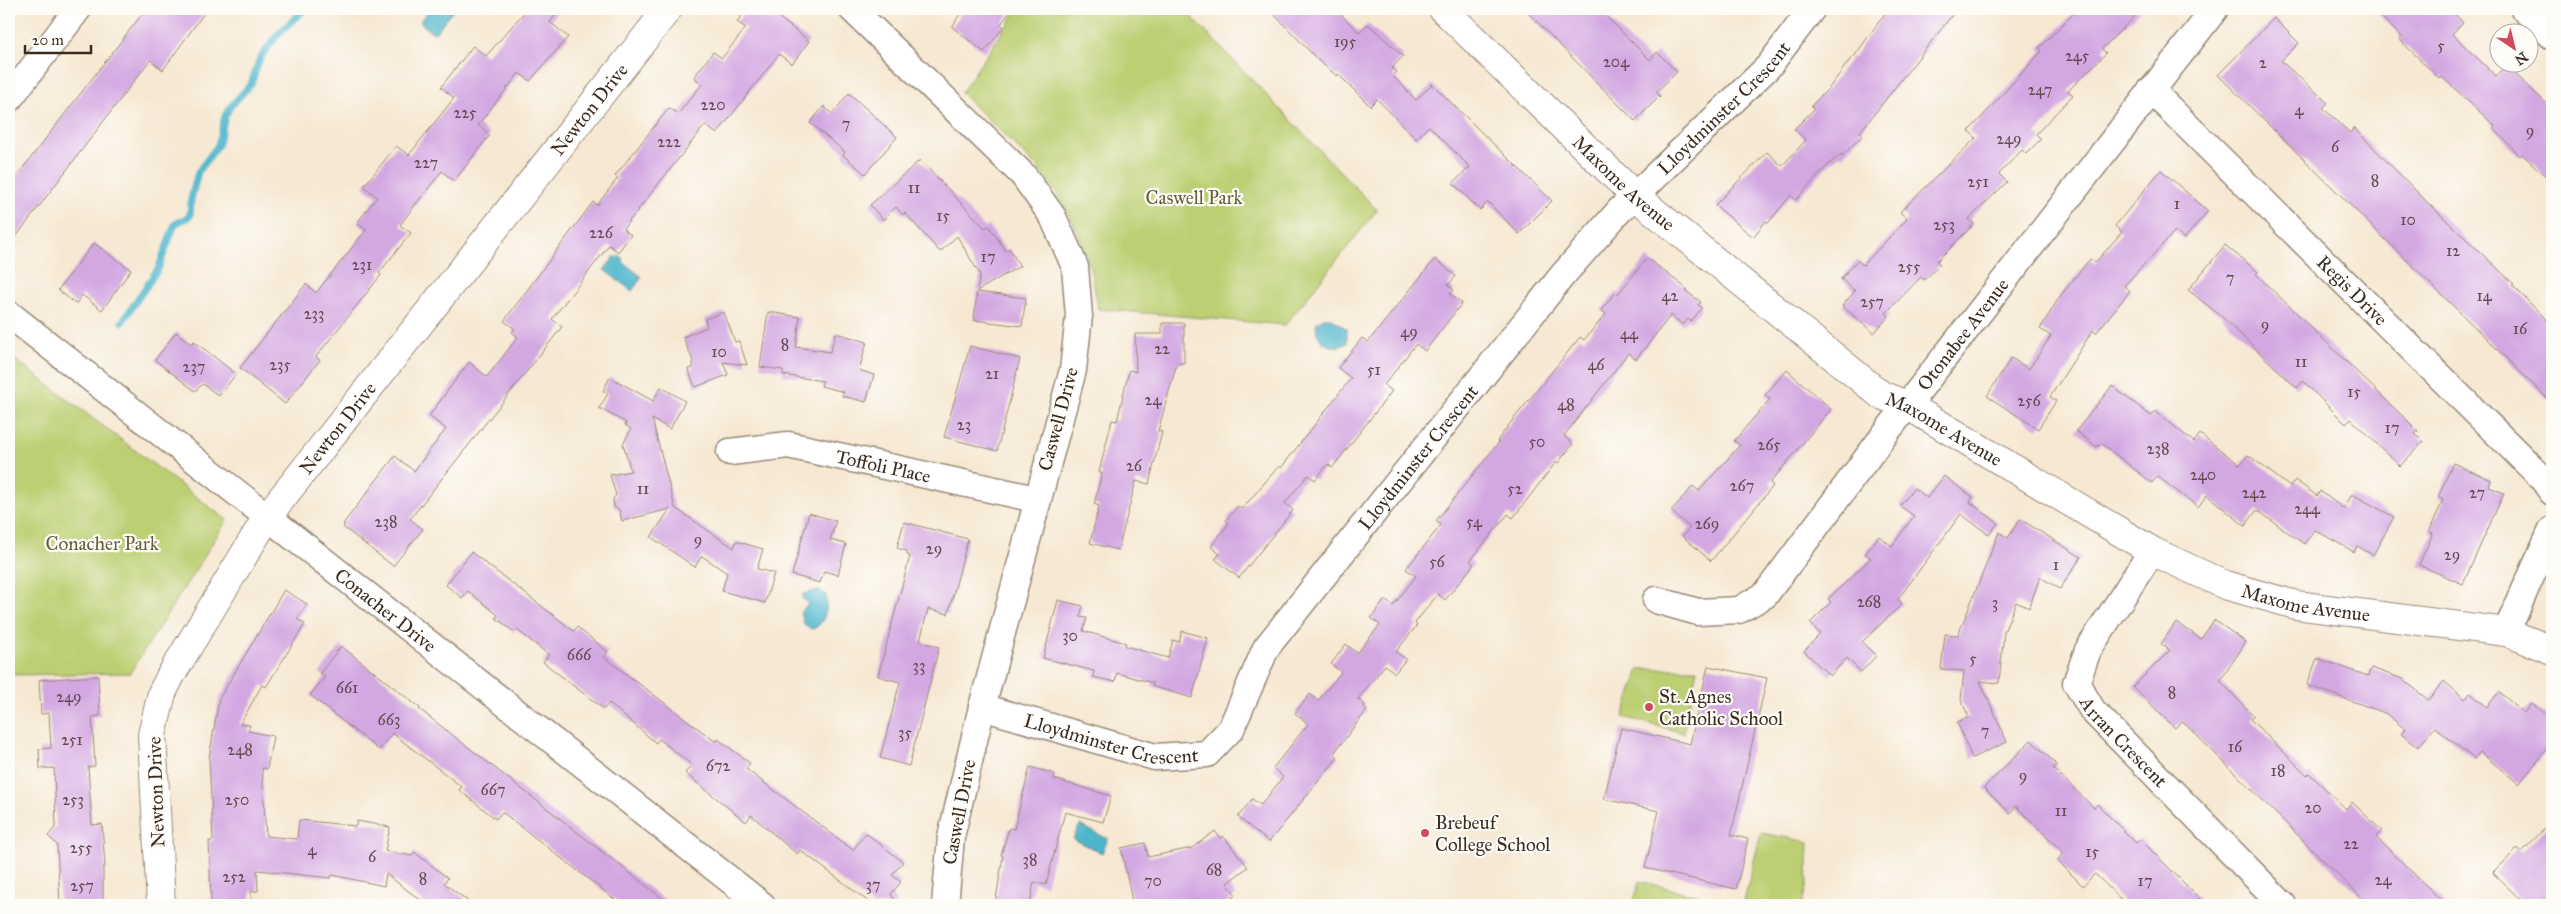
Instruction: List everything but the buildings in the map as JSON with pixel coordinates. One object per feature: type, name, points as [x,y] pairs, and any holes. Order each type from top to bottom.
[{"type":"street","points":[[9,99],[78,9]]},
{"type":"street","name":"Newton Drive","points":[[161,905],[152,735],[156,713],[171,675],[267,517],[668,9]]},
{"type":"street","name":"Caswell Drive","points":[[852,9],[1023,175],[1053,217],[1075,267],[1079,316],[1073,370],[1036,499],[982,707],[951,837],[945,905]]},
{"type":"street","name":"Maxome Avenue","points":[[1443,9],[1635,196],[1882,395],[1907,405],[2152,551],[2225,585],[2296,605],[2506,632],[2552,650]]},
{"type":"street","name":"Lloydminster Crescent","points":[[982,707],[1155,757],[1208,754],[1231,729],[1266,648],[1562,276],[1635,196],[1768,67],[1812,9]]},
{"type":"street","name":"Otonabee Avenue","points":[[1656,600],[1698,612],[1739,610],[1764,595],[1907,405],[2215,9]]},
{"type":"street","points":[[2524,9],[2552,36]]},
{"type":"street","name":"Regis Drive","points":[[2151,90],[2536,471],[2552,492]]},
{"type":"street","name":"Conacher Drive","points":[[9,314],[762,905]]},
{"type":"street","name":"Toffoli Place","points":[[730,452],[788,445],[1036,499]]},
{"type":"street","points":[[2506,632],[2552,530]]},
{"type":"street","name":"Arran Crescent","points":[[2152,551],[2088,650],[2076,683],[2092,711],[2283,905]]},
{"type":"green space","name":"Caswell Park","points":[[1018,9],[1184,9],[1377,210],[1285,325],[1098,309],[1095,289],[1085,252],[1061,200],[1038,168],[961,93]]},
{"type":"green space","name":"Conacher Park","points":[[9,355],[227,520],[130,673],[9,675]]},
{"type":"green space","points":[[1639,669],[1697,669],[1684,733],[1623,717]]},
{"type":"green space","points":[[1761,833],[1809,842],[1807,883],[1802,905],[1743,905]]},
{"type":"green space","points":[[1639,881],[1735,905],[1633,905]]},
{"type":"water","points":[[430,9],[454,9],[435,33],[428,30],[420,21]]},
{"type":"water","points":[[615,256],[617,258],[619,256],[624,260],[623,262],[642,277],[632,291],[604,270]]},
{"type":"water","points":[[1324,318],[1331,318],[1347,329],[1347,343],[1335,346],[1324,343],[1320,339],[1317,334],[1317,322]]},
{"type":"water","points":[[819,590],[826,595],[826,610],[819,625],[811,629],[804,624],[800,613],[808,604],[802,598],[803,594]]},
{"type":"water","points":[[1080,825],[1108,839],[1102,853],[1073,839]]},
{"type":"waterway","points":[[122,322],[158,269],[175,224],[190,216],[191,199],[198,172],[218,145],[225,116],[230,107],[251,84],[260,58],[279,33],[305,9]]},
{"type":"place","name":"St. Agnes Catholic School","points":[[1649,707]]},
{"type":"place","name":"Brebeuf College School","points":[[1425,833]]}]
